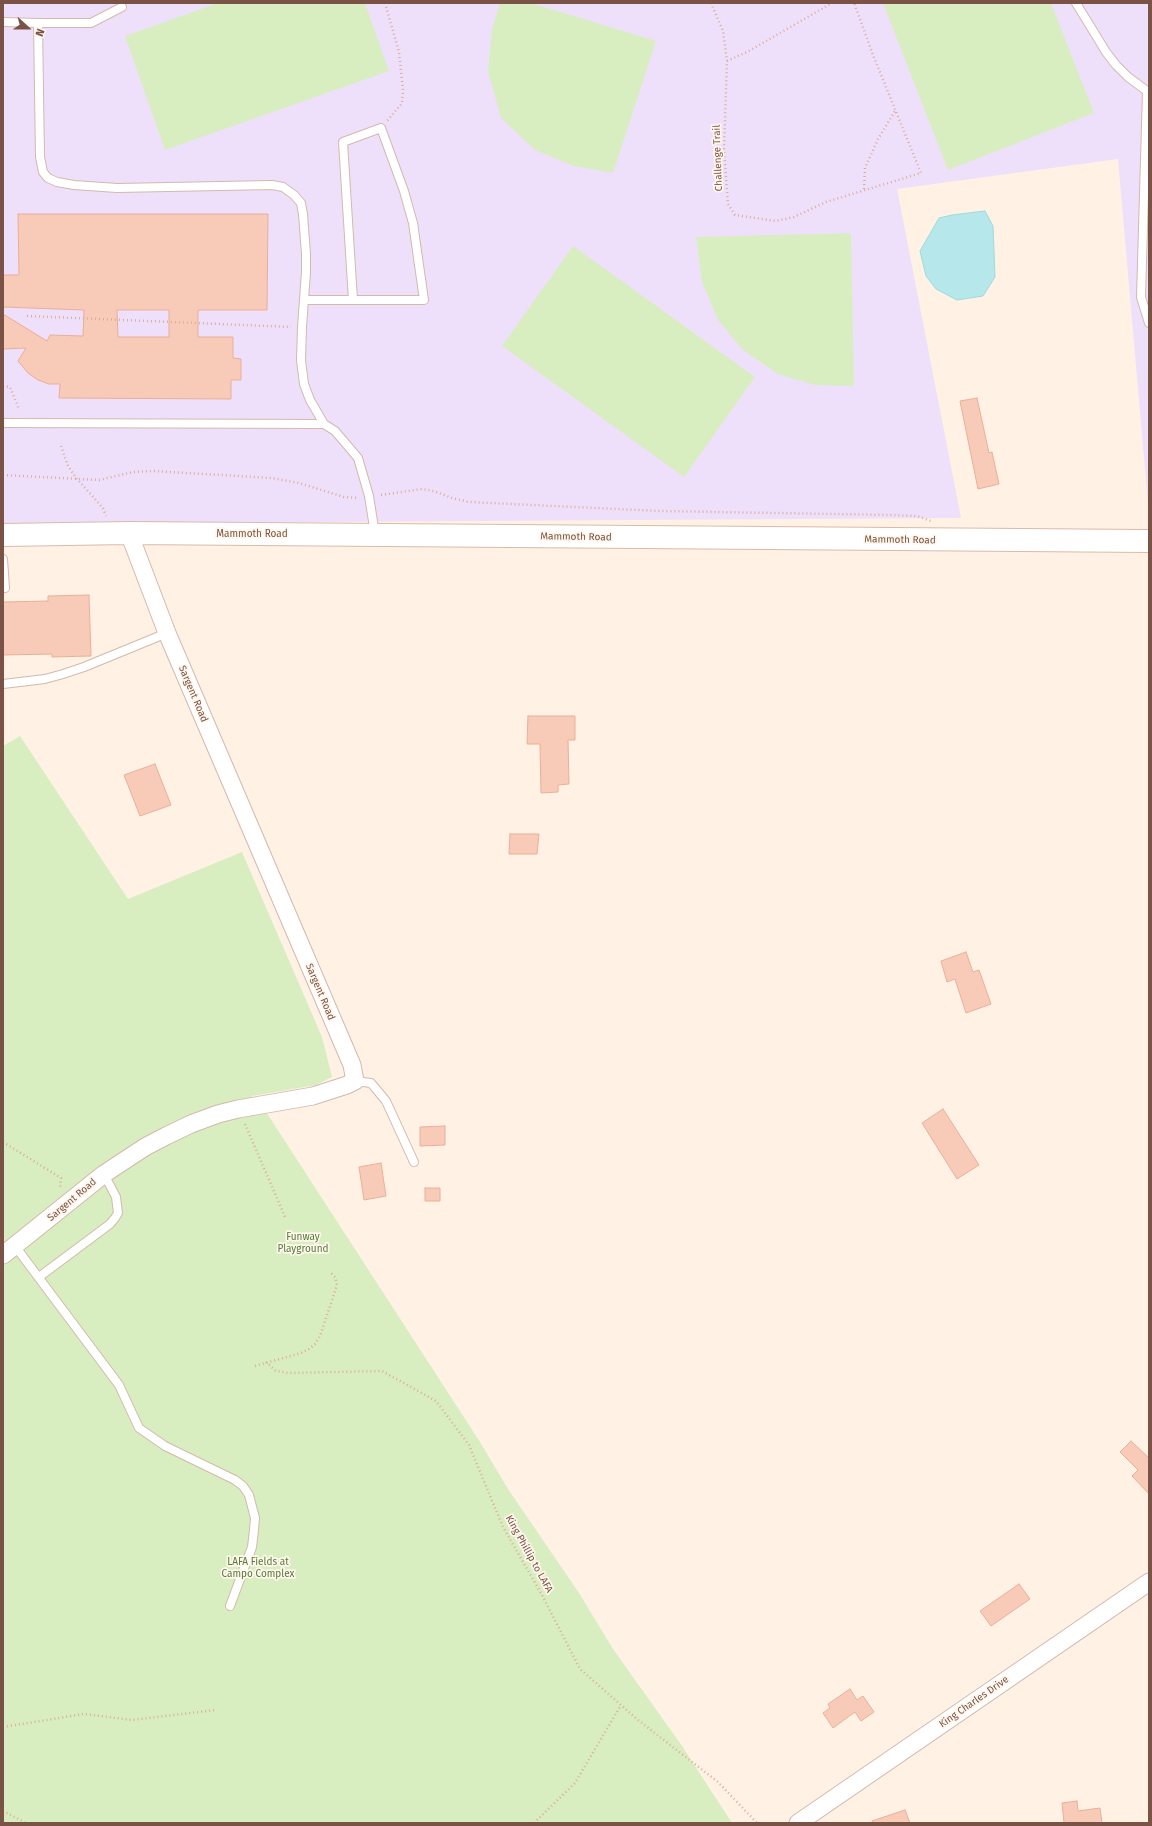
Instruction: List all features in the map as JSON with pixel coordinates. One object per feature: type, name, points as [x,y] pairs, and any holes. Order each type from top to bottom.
[{"type":"main road","name":"Mammoth Road","points":[[3,535],[128,533],[1048,542],[1149,541]]},
{"type":"street","name":"Sargent Road","points":[[9,1251],[104,1174],[145,1147],[166,1136],[191,1124],[238,1108],[313,1096],[346,1086],[355,1081],[352,1065],[167,633],[128,533]]},
{"type":"street","name":"King Charles Drive","points":[[798,1823],[1149,1582]]},
{"type":"lane","points":[[1076,3],[1106,52],[1116,65],[1128,77],[1148,91],[1141,297],[1149,323]]},
{"type":"lane","points":[[3,22],[91,23],[122,7]]},
{"type":"lane","points":[[38,23],[40,157],[43,172],[48,178],[57,182],[74,185],[117,188],[272,185],[283,187],[294,195],[301,203],[306,266],[301,360],[304,384],[310,400],[324,424],[335,431],[358,458],[369,496],[375,535]]},
{"type":"lane","points":[[304,300],[353,300],[424,300],[413,223],[404,191],[381,128],[343,142],[353,300]]},
{"type":"lane","points":[[3,423],[324,424]]},
{"type":"lane","points":[[3,559],[5,588]]},
{"type":"lane","points":[[3,684],[45,679],[84,668],[167,633]]},
{"type":"lane","points":[[355,1081],[371,1084],[386,1101],[414,1162]]},
{"type":"lane","points":[[39,1277],[110,1224],[115,1218],[118,1213],[116,1197],[104,1174]]},
{"type":"lane","points":[[9,1251],[39,1277],[119,1385],[139,1428],[165,1446],[235,1480],[243,1486],[249,1495],[255,1518],[254,1536],[252,1546],[230,1606]]},
{"type":"path","points":[[381,128],[402,103],[404,90],[399,52],[385,3]]},
{"type":"path","name":"Challenge Trail","points":[[711,3],[723,31],[727,61],[724,150],[728,204],[735,215],[754,219],[782,220],[794,217],[826,202],[921,172],[896,111]]},
{"type":"path","points":[[727,61],[747,52],[832,3]]},
{"type":"path","points":[[854,3],[896,111],[878,139],[866,168],[864,190]]},
{"type":"path","points":[[27,316],[302,327]]},
{"type":"path","points":[[3,386],[10,387],[19,409]]},
{"type":"path","points":[[61,446],[68,466],[77,480],[103,508],[106,518]]},
{"type":"path","points":[[3,475],[46,476],[77,480],[109,479],[133,472],[153,471],[272,478],[299,483],[344,497],[358,498]]},
{"type":"path","points":[[381,495],[422,489],[434,491],[452,498],[469,502],[660,511],[917,516],[936,523]]},
{"type":"path","points":[[238,1108],[286,1219]]},
{"type":"path","points":[[3,1142],[61,1178],[59,1187],[62,1209]]},
{"type":"path","points":[[255,1366],[300,1353],[309,1349],[315,1344],[320,1336],[337,1285],[336,1277],[331,1273]]},
{"type":"path","name":"King Phillip to LAFA","points":[[266,1362],[276,1372],[288,1373],[382,1370],[436,1401],[469,1445],[503,1527],[542,1595],[580,1669],[621,1705],[718,1782],[757,1823]]},
{"type":"path","points":[[534,1823],[575,1783],[621,1705]]},
{"type":"path","points":[[3,1726],[84,1714],[132,1720],[215,1710]]},
{"type":"path","points":[[3,1811],[26,1823]]},
{"type":"shaded area","points":[[3,3],[1149,3],[1149,515],[1118,159],[897,189],[961,518],[3,524]]},
{"type":"green space","points":[[218,3],[365,3],[389,71],[165,150],[125,36]]},
{"type":"green space","points":[[500,3],[531,3],[656,41],[613,173],[574,166],[535,150],[501,118],[488,71],[492,29]]},
{"type":"green space","points":[[883,3],[1051,3],[1094,113],[948,170]]},
{"type":"green space","points":[[851,233],[854,386],[815,385],[778,374],[743,350],[718,320],[702,282],[696,237]]},
{"type":"green space","points":[[573,246],[755,377],[684,477],[502,346]]},
{"type":"green space","name":"LAFA Fields at Campo Complex","points":[[20,736],[128,899],[242,852],[322,1037],[332,1077],[316,1085],[252,1096],[268,1115],[480,1442],[508,1489],[579,1593],[613,1649],[682,1746],[732,1823],[3,1823],[3,746]]},
{"type":"water","points":[[985,211],[993,226],[995,277],[983,296],[957,300],[936,289],[926,276],[920,251],[939,218]]},
{"type":"building","points":[[18,214],[268,214],[267,310],[198,310],[198,337],[233,337],[233,358],[241,359],[241,380],[231,380],[231,399],[59,398],[60,384],[49,384],[38,380],[28,373],[18,361],[26,348],[3,349],[3,314],[47,341],[50,335],[83,336],[84,310],[3,307],[3,275],[19,275]],"holes":[[[117,310],[169,310],[169,337],[118,337]]]},
{"type":"building","points":[[977,398],[989,453],[992,452],[999,484],[978,489],[960,401]]},
{"type":"building","points":[[89,595],[91,656],[52,657],[52,654],[3,655],[3,602],[48,601],[48,596]]},
{"type":"building","points":[[528,716],[575,716],[575,740],[568,740],[569,784],[558,785],[558,792],[541,793],[540,744],[527,744]]},
{"type":"building","points":[[155,764],[171,805],[140,816],[124,775]]},
{"type":"building","points":[[510,834],[539,834],[537,854],[509,854]]},
{"type":"building","points":[[966,952],[973,972],[979,970],[991,1004],[966,1013],[955,979],[947,982],[941,961]]},
{"type":"building","points":[[943,1109],[979,1165],[957,1179],[922,1123]]},
{"type":"building","points":[[445,1126],[445,1145],[420,1146],[420,1127]]},
{"type":"building","points":[[381,1163],[386,1196],[364,1200],[359,1167]]},
{"type":"building","points":[[425,1188],[440,1188],[440,1201],[425,1201]]},
{"type":"building","points":[[1131,1441],[1149,1458],[1149,1494],[1132,1476],[1138,1470],[1120,1452]]},
{"type":"building","points":[[1019,1584],[1030,1599],[991,1626],[980,1611]]},
{"type":"building","points":[[850,1689],[857,1700],[863,1696],[874,1712],[861,1721],[855,1712],[833,1728],[823,1713],[830,1708],[828,1704]]},
{"type":"building","points":[[1077,1801],[1078,1811],[1100,1808],[1102,1823],[1064,1823],[1062,1803]]},
{"type":"building","points":[[905,1810],[910,1823],[873,1823],[872,1821]]},
{"type":"park label","name":"Funway Playground","points":[[303,1242]]}]
